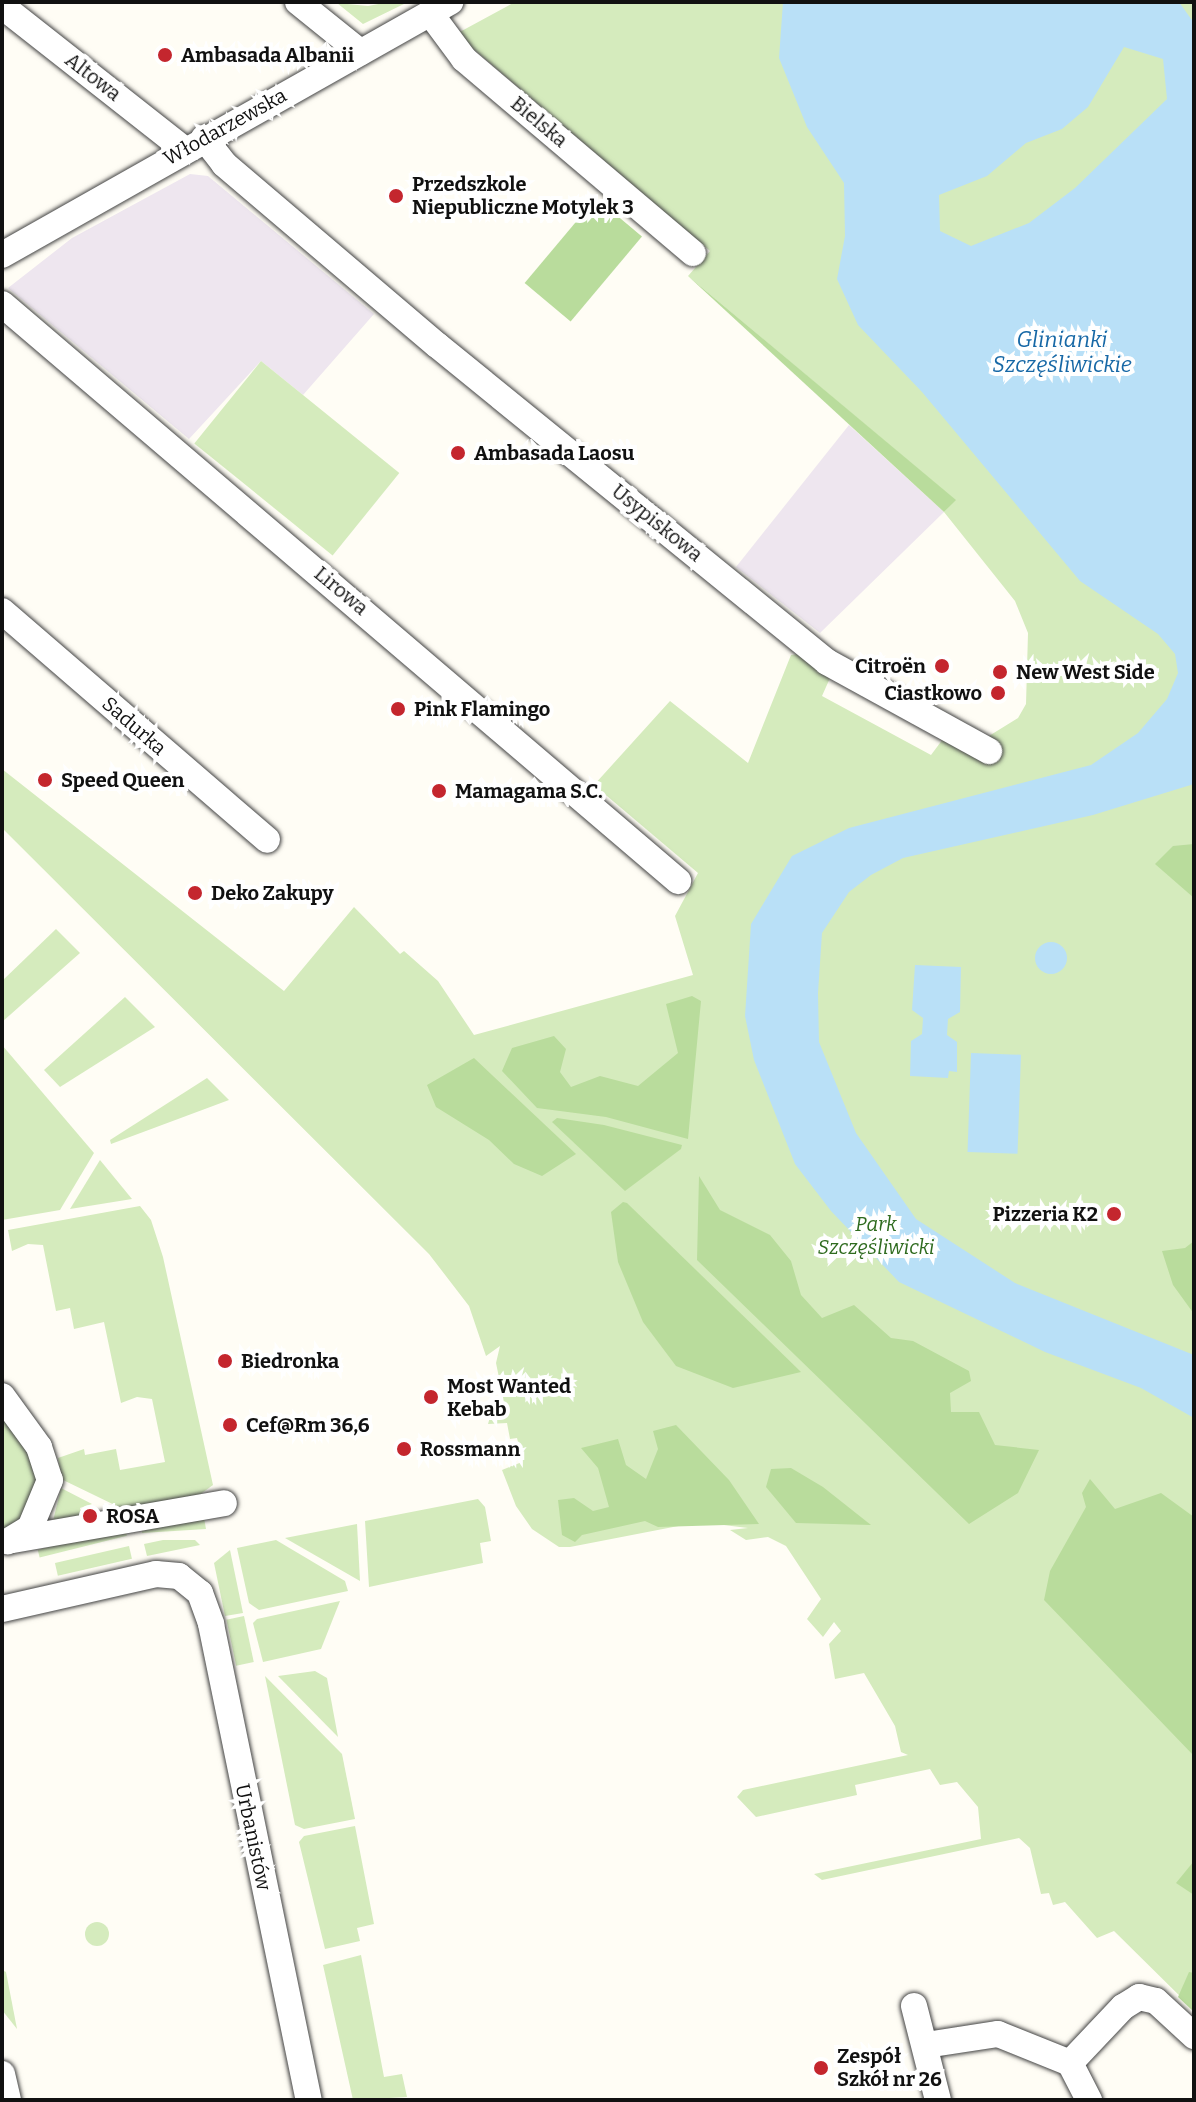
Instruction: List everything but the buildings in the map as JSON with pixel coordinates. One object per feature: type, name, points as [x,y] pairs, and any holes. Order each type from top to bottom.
[{"type":"street","points":[[298,2],[360,52]]},
{"type":"street","name":"Altowa","points":[[2,6],[194,143]]},
{"type":"street","name":"Włodarzewska","points":[[2,255],[194,143],[440,8]]},
{"type":"street","name":"Bielska","points":[[440,8],[464,59],[693,253]]},
{"type":"street","name":"Usypiskowa","points":[[194,143],[224,164],[437,345],[827,662],[989,751]]},
{"type":"street","name":"Lirowa","points":[[2,304],[678,881]]},
{"type":"street","name":"Sadurka","points":[[2,611],[267,840]]},
{"type":"street","points":[[2,1396],[39,1447],[50,1480],[38,1515],[7,1542]]},
{"type":"street","points":[[7,1542],[224,1503]]},
{"type":"street","name":"Urbanistów","points":[[2,1609],[156,1574],[187,1580],[200,1593],[211,1624],[309,2100]]},
{"type":"street","points":[[1070,2063],[1123,2007],[1139,1997],[1156,2001],[1194,2036]]},
{"type":"street","points":[[914,2006],[938,2100]]},
{"type":"street","points":[[926,2045],[998,2034],[1070,2063],[1089,2100]]},
{"type":"street","points":[[2,2074],[8,2100]]},
{"type":"shaded area","points":[[190,174],[208,176],[374,314],[303,395],[261,361],[189,439],[8,288],[72,238]]},
{"type":"shaded area","points":[[849,425],[944,512],[820,633],[736,567]]},
{"type":"green space","points":[[408,2],[363,24],[337,3],[368,6]]},
{"type":"green space","name":"Park Szczęśliwicki","points":[[515,2],[1194,2],[1194,2010],[1114,1931],[1097,1938],[1065,1902],[1053,1905],[1049,1893],[1041,1894],[1030,1848],[1019,1838],[822,1880],[814,1874],[981,1839],[978,1807],[957,1782],[940,1785],[930,1769],[855,1785],[857,1795],[756,1817],[737,1797],[743,1790],[908,1755],[901,1752],[895,1726],[864,1673],[835,1679],[829,1644],[841,1631],[834,1622],[823,1637],[807,1619],[821,1599],[786,1546],[768,1537],[746,1540],[730,1530],[748,1528],[699,1522],[570,1547],[559,1547],[532,1529],[516,1506],[502,1470],[522,1462],[520,1453],[508,1455],[503,1449],[519,1446],[517,1438],[510,1439],[507,1423],[488,1424],[490,1417],[506,1412],[496,1363],[500,1346],[486,1356],[469,1306],[429,1254],[2,828],[2,769],[284,991],[354,907],[400,954],[404,951],[438,981],[474,1035],[693,975],[675,916],[698,873],[594,785],[670,701],[748,763],[791,655],[799,654],[830,678],[822,696],[931,755],[943,739],[963,752],[1018,718],[1026,704],[1028,633],[1015,601],[944,512],[955,500],[688,276],[710,251],[456,34]]},
{"type":"green space","points":[[596,198],[642,237],[571,322],[525,283]]},
{"type":"green space","points":[[688,276],[956,500],[944,512]]},
{"type":"green space","points":[[261,361],[399,473],[333,555],[194,443]]},
{"type":"green space","points":[[1194,844],[1194,898],[1155,864],[1173,846]]},
{"type":"green space","points":[[56,929],[80,953],[2,1022],[2,981]]},
{"type":"green space","points":[[692,996],[701,1001],[688,1139],[606,1117],[537,1108],[502,1071],[512,1048],[554,1036],[566,1049],[560,1072],[571,1087],[600,1076],[638,1086],[678,1053],[666,1004]]},
{"type":"green space","points":[[125,997],[155,1027],[60,1087],[44,1070]]},
{"type":"green space","points":[[2,1045],[94,1153],[60,1210],[2,1220]]},
{"type":"green space","points":[[474,1058],[576,1154],[542,1176],[514,1164],[489,1140],[436,1107],[427,1085]]},
{"type":"green space","points":[[207,1078],[229,1100],[111,1144],[110,1140]]},
{"type":"green space","points":[[557,1118],[604,1125],[682,1145],[681,1149],[625,1191],[552,1122]]},
{"type":"green space","points":[[100,1160],[132,1199],[70,1209]]},
{"type":"green space","points":[[699,1176],[720,1210],[770,1235],[791,1261],[801,1295],[822,1318],[854,1305],[891,1338],[913,1341],[969,1371],[971,1381],[950,1393],[951,1412],[979,1412],[995,1445],[1039,1450],[1018,1493],[969,1524],[697,1260]]},
{"type":"green space","points":[[623,1202],[801,1372],[733,1388],[676,1366],[643,1322],[618,1262],[611,1212]]},
{"type":"green space","points":[[140,1206],[151,1220],[163,1257],[213,1485],[195,1498],[127,1511],[61,1479],[58,1458],[84,1449],[85,1455],[116,1449],[120,1470],[165,1462],[152,1399],[137,1397],[121,1403],[104,1322],[74,1329],[70,1308],[56,1311],[43,1245],[28,1244],[12,1251],[8,1230]]},
{"type":"green space","points":[[1194,1241],[1194,1314],[1173,1285],[1162,1251],[1185,1248]]},
{"type":"green space","points":[[2,1413],[39,1472],[31,1512],[2,1537]]},
{"type":"green space","points":[[676,1425],[729,1480],[759,1524],[658,1527],[645,1521],[582,1535],[575,1542],[562,1535],[558,1500],[574,1498],[593,1511],[609,1507],[598,1468],[581,1448],[618,1439],[626,1465],[646,1479],[658,1449],[653,1431]]},
{"type":"green space","points":[[791,1468],[823,1487],[871,1525],[796,1523],[766,1487],[771,1469]]},
{"type":"green space","points":[[1090,1479],[1115,1509],[1161,1493],[1194,1517],[1194,1756],[1044,1600],[1050,1571],[1086,1507],[1082,1493]]},
{"type":"green space","points":[[61,1488],[92,1504],[80,1508],[83,1520],[53,1521]]},
{"type":"green space","points":[[478,1499],[485,1507],[491,1541],[480,1543],[483,1563],[369,1587],[365,1521]]},
{"type":"green space","points":[[203,1512],[206,1529],[142,1533],[141,1525]]},
{"type":"green space","points":[[357,1524],[360,1581],[285,1538]]},
{"type":"green space","points":[[125,1528],[127,1536],[40,1558],[38,1550]]},
{"type":"green space","points":[[163,1540],[195,1540],[200,1545],[147,1556],[144,1544]]},
{"type":"green space","points":[[276,1540],[345,1581],[348,1591],[259,1610],[249,1603],[237,1548]]},
{"type":"green space","points":[[129,1546],[132,1559],[58,1576],[55,1563]]},
{"type":"green space","points":[[230,1550],[243,1613],[225,1616],[214,1563]]},
{"type":"green space","points":[[340,1601],[321,1649],[263,1662],[253,1623],[257,1619]]},
{"type":"green space","points":[[244,1616],[254,1662],[236,1666],[226,1620]]},
{"type":"green space","points":[[315,1671],[327,1678],[338,1737],[278,1676]]},
{"type":"green space","points":[[265,1676],[342,1754],[355,1819],[304,1829],[295,1825]]},
{"type":"green space","points":[[355,1826],[374,1924],[357,1928],[360,1941],[325,1949],[299,1842],[304,1836]]},
{"type":"green space","points":[[1194,1861],[1194,1895],[1176,1883]]},
{"type":"green space","points":[[97,1922],[106,1925],[109,1934],[106,1943],[97,1946],[88,1943],[85,1934],[88,1925]]},
{"type":"green space","points":[[361,1955],[384,2077],[402,2074],[407,2097],[353,2100],[323,1965]]},
{"type":"green space","points":[[6,1972],[17,2029],[2,2010]]},
{"type":"green space","points":[[1189,1972],[1194,1973],[1194,2012],[1178,1997]]},
{"type":"water","name":"Glinianki Szczęśliwickie","points":[[783,2],[1179,2],[1194,23],[1194,784],[1093,815],[903,858],[871,875],[849,892],[822,933],[818,993],[819,1042],[856,1133],[916,1219],[1015,1283],[1194,1355],[1194,1418],[1141,1388],[1045,1352],[899,1282],[831,1211],[795,1164],[754,1060],[745,1016],[751,924],[792,856],[849,828],[1091,765],[1138,733],[1167,699],[1178,673],[1175,654],[1158,634],[1080,581],[922,392],[858,325],[837,279],[845,236],[844,183],[807,127],[779,58]],"holes":[[[1124,47],[1163,59],[1167,99],[1075,188],[1029,223],[971,246],[940,231],[939,195],[987,176],[1026,143],[1062,129],[1088,107]]]},
{"type":"water","points":[[1051,942],[1062,947],[1067,958],[1062,969],[1051,974],[1040,969],[1035,958],[1040,947]]},
{"type":"water","points":[[915,965],[961,967],[960,1012],[948,1019],[947,1035],[957,1042],[957,1072],[949,1071],[948,1078],[910,1076],[911,1041],[922,1034],[923,1018],[912,1010]]},
{"type":"water","points":[[971,1053],[1021,1055],[1018,1154],[968,1152]]},
{"type":"place","name":"Ambasada Albanii","points":[[165,55]]},
{"type":"place","name":"Przedszkole Niepubliczne Motylek 3","points":[[396,196]]},
{"type":"place","name":"Ambasada Laosu","points":[[458,453]]},
{"type":"place","name":"Citroën","points":[[942,666]]},
{"type":"place","name":"New West Side","points":[[1000,672]]},
{"type":"place","name":"Ciastkowo","points":[[998,693]]},
{"type":"place","name":"Pink Flamingo","points":[[398,709]]},
{"type":"place","name":"Speed Queen","points":[[45,780]]},
{"type":"place","name":"Mamagama S.C.","points":[[439,791]]},
{"type":"place","name":"Deko Zakupy","points":[[195,893]]},
{"type":"place","name":"Pizzeria K2","points":[[1114,1214]]},
{"type":"place","name":"Biedronka","points":[[225,1361]]},
{"type":"place","name":"Most Wanted Kebab","points":[[431,1397]]},
{"type":"place","name":"Cef@Rm 36,6","points":[[230,1425]]},
{"type":"place","name":"Rossmann","points":[[404,1449]]},
{"type":"place","name":"ROSA","points":[[90,1516]]},
{"type":"place","name":"Zespół Szkół nr 26","points":[[821,2068]]}]
